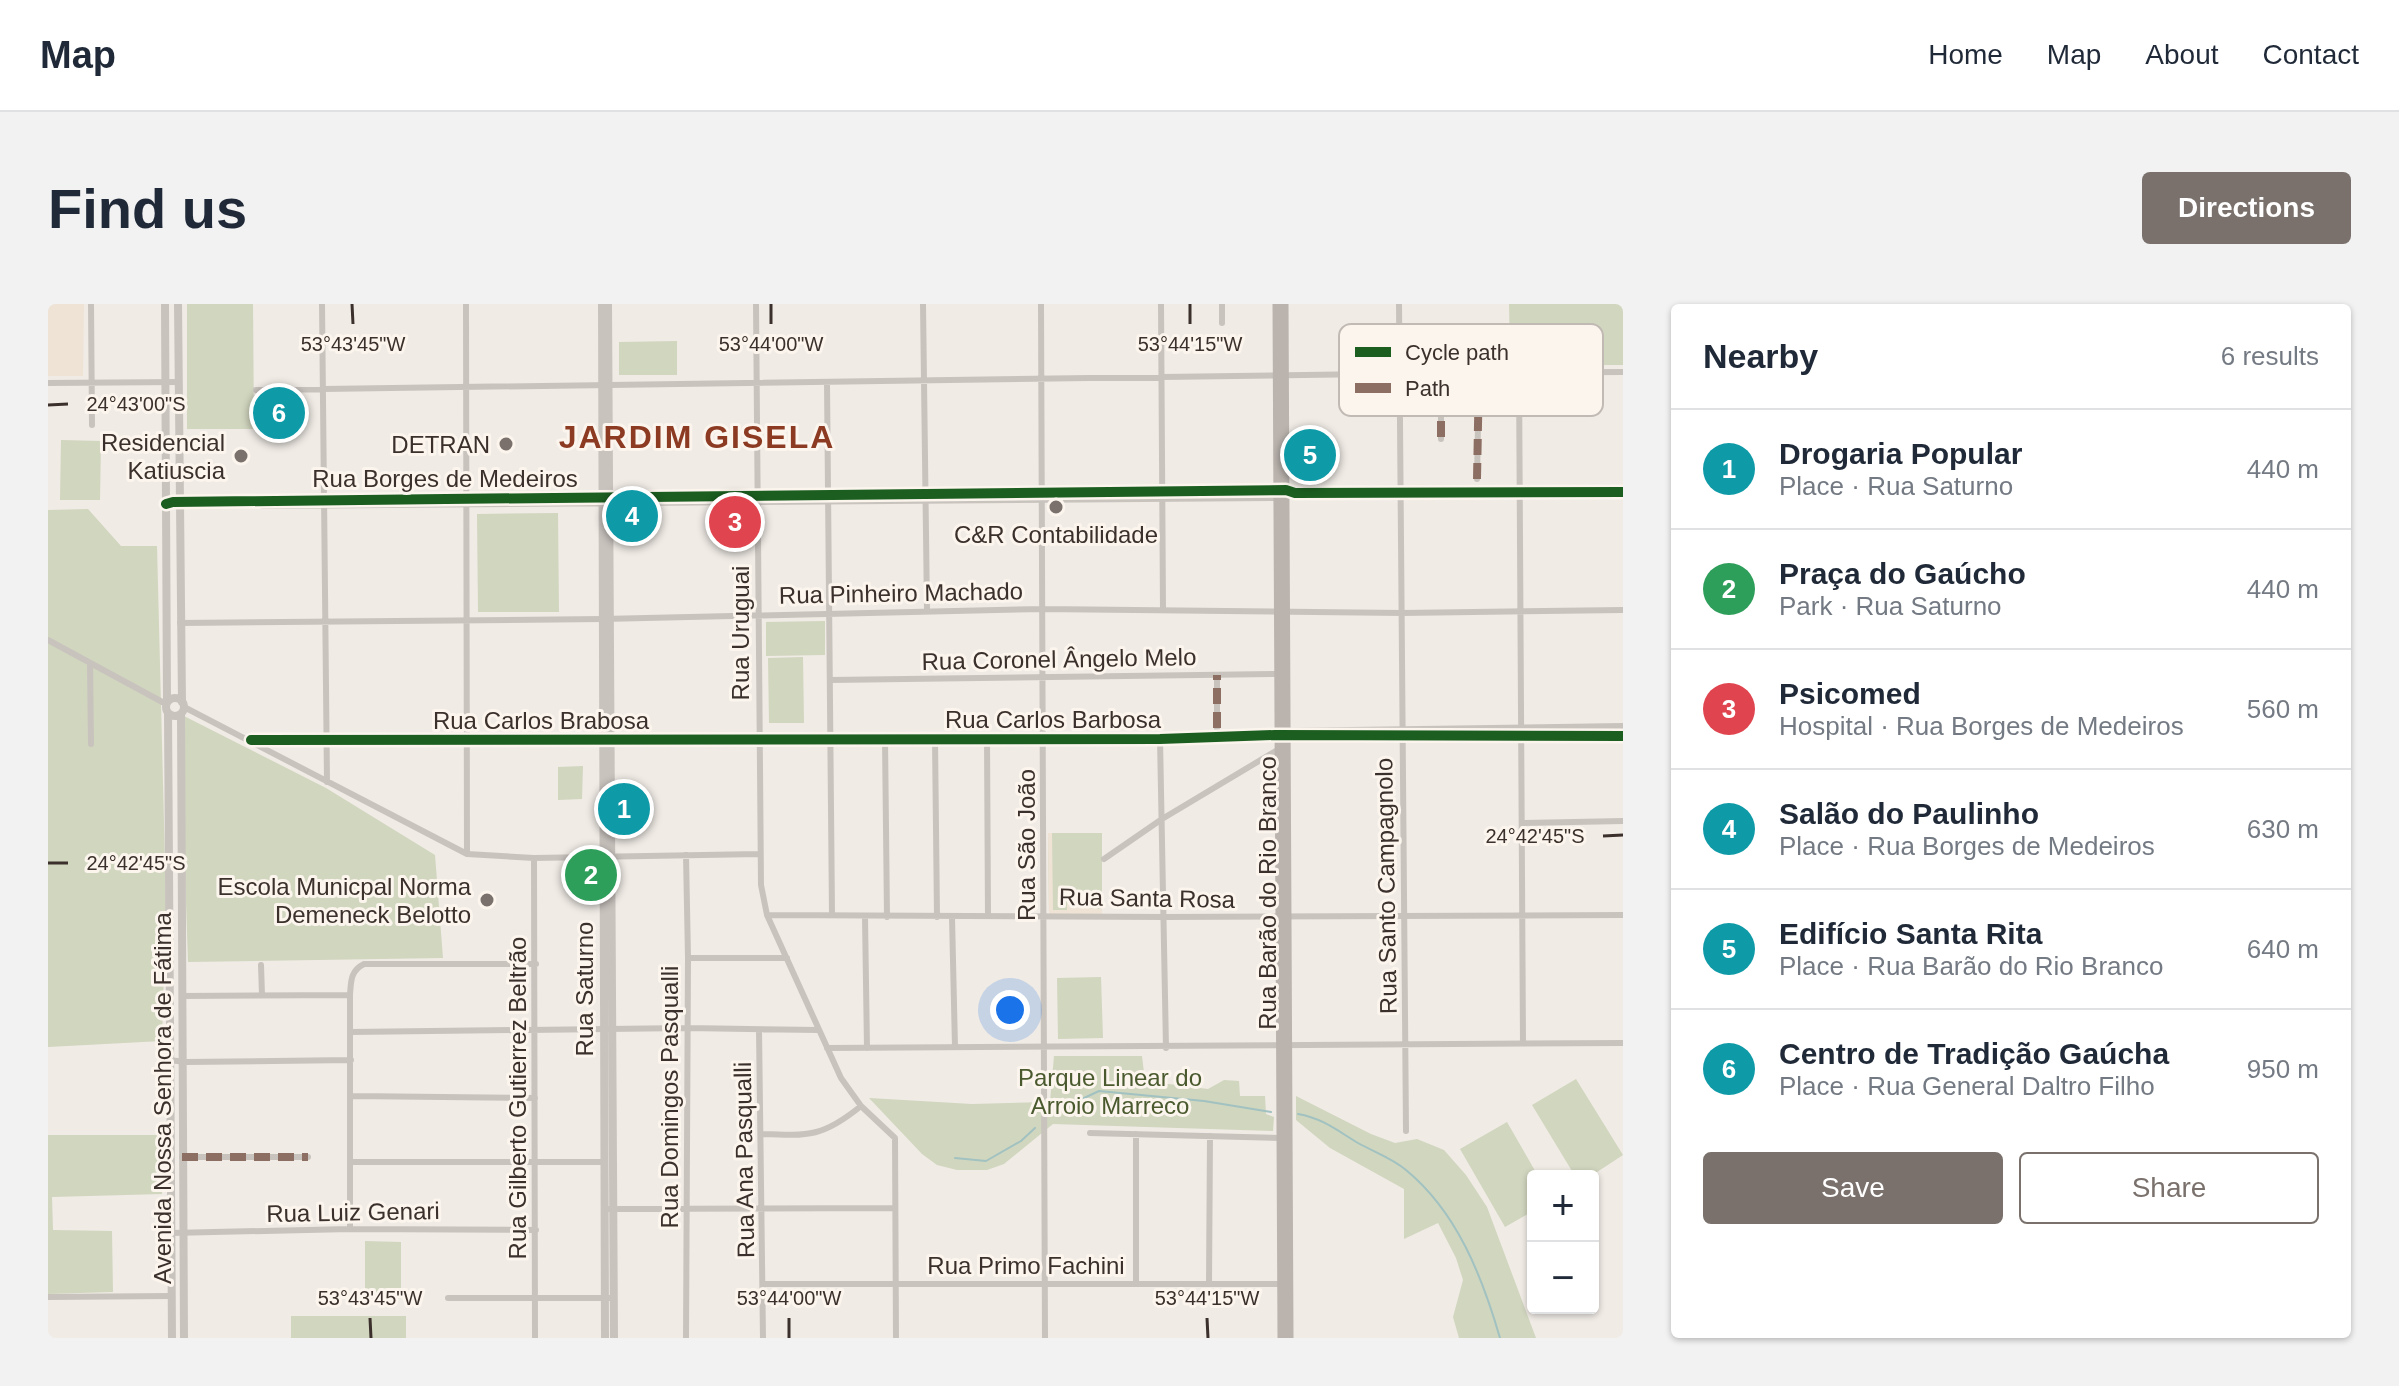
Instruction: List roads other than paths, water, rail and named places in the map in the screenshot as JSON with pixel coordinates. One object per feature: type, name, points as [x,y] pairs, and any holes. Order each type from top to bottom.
[{"type":"main road","name":"Rua Barão do Rio Branco","points":[[1277,304],[1284,493],[1281,734],[1285,1284],[1282,1338]]},
{"type":"main road","name":"Rua Barão do Rio Branco","points":[[1281,376],[1284,304]]},
{"type":"main road","name":"Rua Barão do Rio Branco","points":[[1281,734],[1282,778]]},
{"type":"main road","name":"Rua Barão do Rio Branco","points":[[1284,1091],[1281,1138],[1289,1338]]},
{"type":"street","points":[[91,304],[92,425]]},
{"type":"street","name":"Avenida Nossa Senhora de Fátima","points":[[165,304],[172,1338]]},
{"type":"street","name":"Avenida Nossa Senhora de Fátima","points":[[178,304],[184,1338]]},
{"type":"street","points":[[322,304],[327,782]]},
{"type":"street","points":[[466,304],[467,854]]},
{"type":"street","name":"Rua Saturno","points":[[602,304],[610,1298],[614,1338]]},
{"type":"street","name":"Rua Saturno","points":[[605,386],[608,304]]},
{"type":"street","name":"Rua Uruguai","points":[[756,304],[757,740],[761,885],[767,915],[841,1078],[861,1106],[895,1138],[895,1208]]},
{"type":"street","points":[[923,304],[927,610]]},
{"type":"street","name":"Rua São João","points":[[1041,304],[1045,1338]]},
{"type":"street","points":[[1161,304],[1163,609]]},
{"type":"street","points":[[1222,304],[1222,323]]},
{"type":"street","points":[[1603,372],[1623,372]]},
{"type":"street","points":[[256,390],[1339,375]]},
{"type":"street","points":[[48,383],[179,382]]},
{"type":"street","points":[[827,383],[832,915]]},
{"type":"street","name":"Rua Santo Campagnolo","points":[[1400,416],[1406,1131]]},
{"type":"street","points":[[1441,416],[1441,439]]},
{"type":"street","points":[[1477,479],[1478,416]]},
{"type":"street","points":[[1519,416],[1523,1043]]},
{"type":"street","points":[[1284,493],[1623,492]]},
{"type":"street","name":"Rua Borges de Medeiros","points":[[181,504],[1284,493]]},
{"type":"street","points":[[166,504],[181,504]]},
{"type":"street","name":"Rua Pinheiro Machado","points":[[180,623],[606,619],[927,610],[1163,609],[1402,613],[1623,610]]},
{"type":"street","points":[[48,640],[167,706],[172,716],[182,708]]},
{"type":"street","points":[[90,663],[91,744]]},
{"type":"street","name":"Rua Coronel Ângelo Melo","points":[[830,680],[1283,674]]},
{"type":"street","points":[[1217,675],[1217,728]]},
{"type":"street","points":[[167,706],[173,698],[182,708],[251,740],[467,854],[534,858],[759,854]]},
{"type":"street","name":"Rua Carlos Barbosa","points":[[832,739],[1160,739],[1623,727]]},
{"type":"street","name":"Rua Carlos Barbosa","points":[[1520,732],[1623,736]]},
{"type":"street","name":"Rua Carlos Brabosa","points":[[251,740],[832,739]]},
{"type":"street","points":[[885,739],[887,917]]},
{"type":"street","points":[[935,739],[937,917]]},
{"type":"street","points":[[987,739],[988,916]]},
{"type":"street","points":[[1160,739],[1166,1048]]},
{"type":"street","points":[[1104,859],[1162,819],[1279,749]]},
{"type":"street","points":[[1522,823],[1623,821]]},
{"type":"street","name":"Rua Domingos Pasqualli","points":[[686,855],[686,1338]]},
{"type":"street","name":"Rua Gilberto Gutierrez Beltrão","points":[[534,858],[535,1338]]},
{"type":"street","name":"Rua Santa Rosa","points":[[767,915],[1623,915]]},
{"type":"street","points":[[865,917],[867,1048]]},
{"type":"street","points":[[952,917],[955,1047]]},
{"type":"street","points":[[688,958],[787,958]]},
{"type":"street","points":[[350,1229],[350,995],[351,979],[356,968],[364,964],[536,964]]},
{"type":"street","points":[[261,965],[262,995]]},
{"type":"street","points":[[181,996],[350,995]]},
{"type":"street","points":[[351,1032],[687,1028],[818,1030]]},
{"type":"street","name":"Rua Ana Pasqualli","points":[[759,1030],[763,1338]]},
{"type":"street","points":[[1602,1043],[1623,1051]]},
{"type":"street","points":[[827,1048],[1623,1043]]},
{"type":"street","points":[[169,1060],[351,1060]]},
{"type":"street","points":[[352,1096],[535,1098]]},
{"type":"street","points":[[761,1134],[818,1133],[842,1121],[861,1106]]},
{"type":"street","points":[[1090,1133],[1281,1138]]},
{"type":"street","points":[[1136,1134],[1136,1283]]},
{"type":"street","points":[[1209,1284],[1210,1136]]},
{"type":"street","points":[[170,1157],[308,1157]]},
{"type":"street","points":[[351,1162],[609,1162]]},
{"type":"street","points":[[609,1209],[895,1208],[896,1338]]},
{"type":"street","name":"Rua Luiz Genari","points":[[171,1233],[350,1229],[536,1230]]},
{"type":"street","name":"Rua Primo Fachini","points":[[764,1284],[1285,1284]]},
{"type":"street","points":[[48,1297],[171,1296]]},
{"type":"street","points":[[448,1298],[610,1298]]},
{"type":"street","name":"Rua Saturno","points":[[605,1338],[610,1298]]},
{"type":"waterway","points":[[1057,1108],[1099,1091],[1204,1101],[1271,1112]]},
{"type":"waterway","points":[[1298,1114],[1322,1122],[1395,1162],[1424,1187],[1440,1205],[1465,1246],[1500,1338]]},
{"type":"waterway","points":[[955,1158],[986,1161],[1021,1141],[1035,1128]]},
{"type":"place","name":"Centro de Tradição Gaúcha","points":[[279,413]]},
{"type":"place","name":"DETRAN","points":[[506,444]]},
{"type":"place","name":"Edifício Santa Rita","points":[[1310,455]]},
{"type":"place","name":"Residencial Katiuscia","points":[[241,456]]},
{"type":"place","name":"C&R Contabilidade","points":[[1056,507]]},
{"type":"place","name":"Salão do Paulinho","points":[[632,516]]},
{"type":"place","name":"Psicomed","points":[[735,522]]},
{"type":"place","name":"Drogaria Popular","points":[[624,809]]},
{"type":"place","name":"Praça do Gaúcho","points":[[591,875]]},
{"type":"place","name":"Escola Municpal Norma Demeneck Belotto","points":[[487,900]]},
{"type":"district","name":"JARDIM GISELA","points":[[697,437]]},
{"type":"park label","name":"Parque Linear do Arroio Marreco","points":[[1110,1091]]}]
